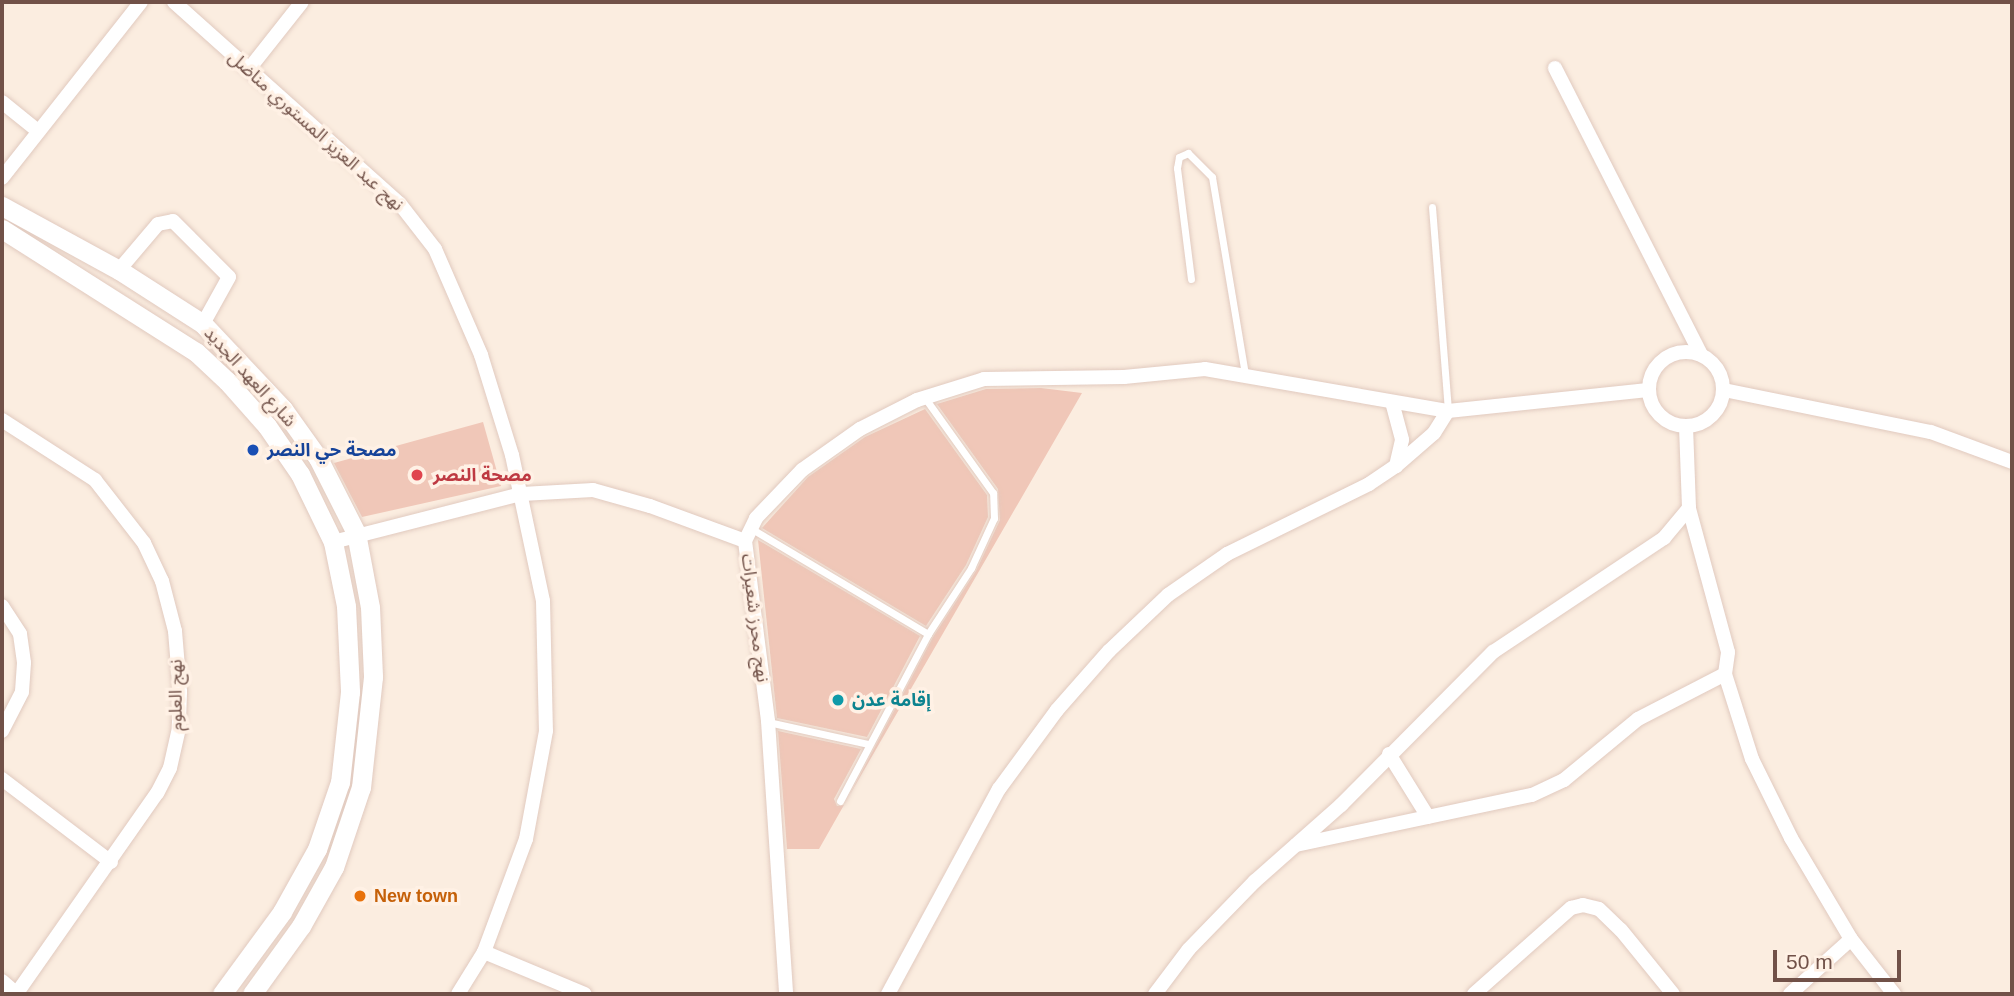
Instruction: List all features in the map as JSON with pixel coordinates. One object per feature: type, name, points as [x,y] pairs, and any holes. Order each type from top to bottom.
[{"type":"main road","name":"شارع العهد الجديد","points":[[2,206],[119,270],[203,324],[283,409],[318,458],[356,533],[370,607],[373,677],[361,787],[334,867],[301,926],[252,994]]},
{"type":"main road","name":"شارع العهد الجديد","points":[[2,229],[196,352],[227,381],[267,426],[300,474],[333,542],[346,606],[351,692],[341,782],[317,849],[288,901],[222,994]]},
{"type":"street","points":[[2,178],[141,2]]},
{"type":"street","name":"نهج عبد العزيز المستوري مناضل","points":[[174,2],[400,204],[435,249],[481,355],[522,494],[543,601],[546,731],[526,839],[484,952],[458,994]]},
{"type":"street","points":[[249,69],[302,2]]},
{"type":"street","points":[[1555,68],[1701,354],[1713,362],[1724,390],[1713,416],[1686,427],[1660,416],[1648,390],[1659,363],[1671,354],[1701,354]]},
{"type":"street","points":[[2,102],[38,131]]},
{"type":"street","points":[[119,270],[158,224],[173,221],[229,277],[203,324]]},
{"type":"street","points":[[748,535],[802,470],[860,429],[925,398],[984,379],[1124,377],[1181,369],[1245,373],[1448,411],[1648,390]]},
{"type":"street","points":[[1724,390],[1931,432],[2012,462]]},
{"type":"street","points":[[1392,402],[1402,440],[1396,466]]},
{"type":"street","points":[[888,994],[999,789],[1057,710],[1109,651],[1168,595],[1227,554],[1369,484],[1396,466],[1434,433],[1448,411]]},
{"type":"street","name":"نهج العلوم","points":[[2,420],[95,481],[117,504],[144,543],[162,581],[172,618],[180,692],[170,768],[111,862],[16,994]]},
{"type":"street","points":[[1686,427],[1689,508],[1728,652],[1725,674],[1752,759],[1791,838],[1851,939],[1894,994]]},
{"type":"street","name":"نهج محرز شعيرات","points":[[333,542],[356,533],[522,494],[593,490],[748,535],[768,721],[786,994]]},
{"type":"street","points":[[1155,994],[1189,949],[1493,652],[1664,538],[1689,508]]},
{"type":"street","points":[[2,606],[20,634],[24,663],[22,692],[2,731]]},
{"type":"street","points":[[1295,845],[1532,795],[1564,780],[1638,719],[1725,674]]},
{"type":"street","points":[[1388,754],[1428,817]]},
{"type":"street","points":[[2,779],[111,862]]},
{"type":"street","points":[[1474,994],[1571,908],[1583,905],[1599,909],[1621,930],[1673,994]]},
{"type":"street","points":[[1790,994],[1851,939]]},
{"type":"street","points":[[484,952],[584,994]]},
{"type":"street","points":[[2,981],[16,994]]},
{"type":"lane","points":[[1191,279],[1177,168],[1179,157],[1188,153],[1212,177],[1245,373]]},
{"type":"lane","points":[[1432,207],[1448,411]]},
{"type":"lane","points":[[840,802],[868,744],[929,634],[971,568],[994,517],[993,493],[925,398]]},
{"type":"lane","points":[[748,535],[929,634]]},
{"type":"lane","points":[[768,721],[868,744]]},
{"type":"building","points":[[1041,388],[1082,393],[849,796],[933,637],[976,571],[1000,520],[998,489],[937,404],[986,389]]},
{"type":"building","points":[[925,409],[987,495],[988,517],[966,565],[926,626],[762,528],[808,477],[865,437]]},
{"type":"building","name":"مصحة النصر","points":[[483,422],[501,486],[362,517],[334,463]]},
{"type":"building","points":[[758,540],[920,636],[867,737],[777,718]]},
{"type":"building","points":[[778,731],[861,749],[834,799],[837,806],[844,805],[819,849],[787,849]]},
{"type":"place","name":"مصحة حي النصر","points":[[253,450]]},
{"type":"place","name":"مصحة النصر","points":[[417,475]]},
{"type":"place","name":"إقامة عدن","points":[[838,700]]},
{"type":"place","name":"New town","points":[[360,896]]}]
